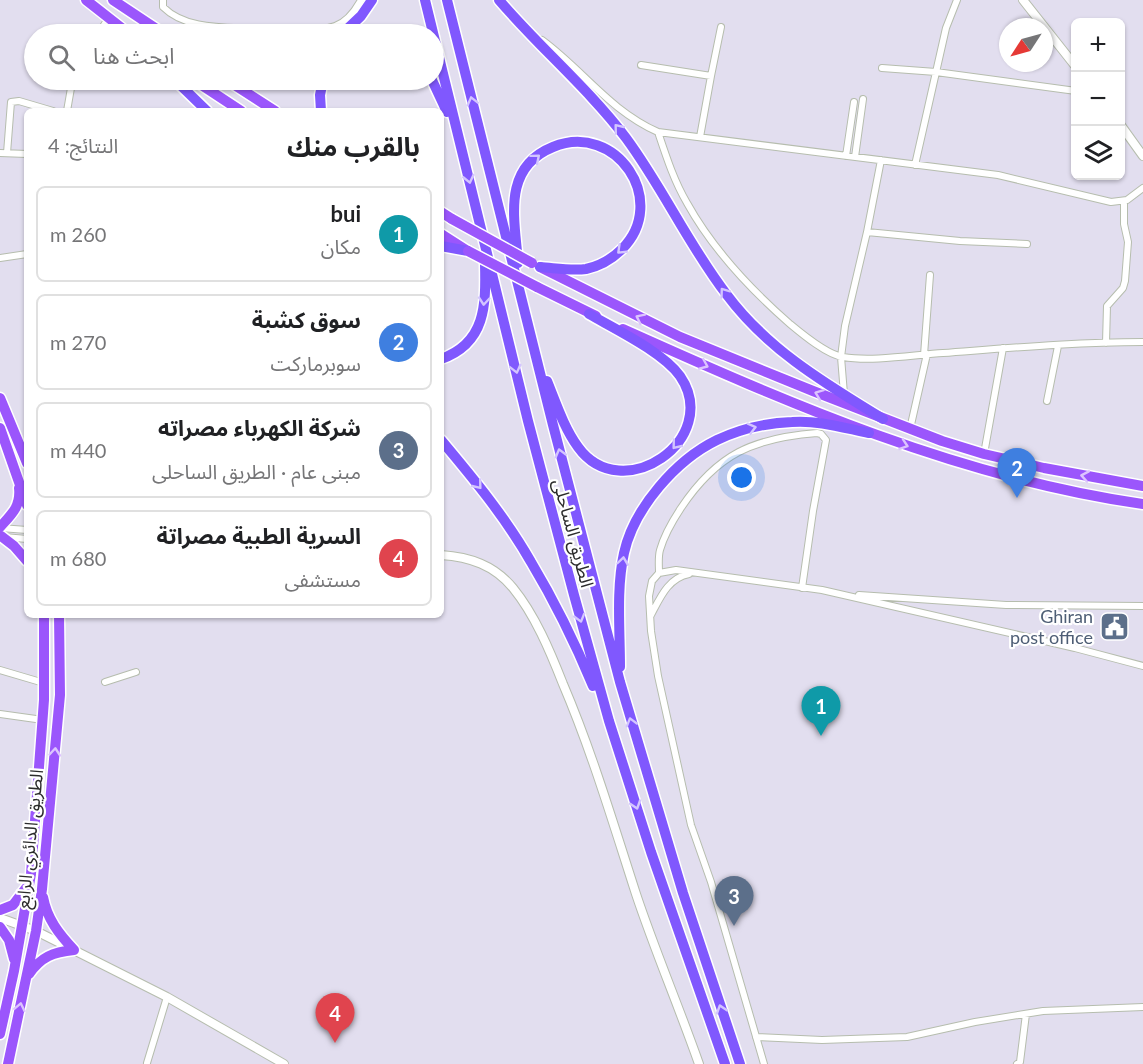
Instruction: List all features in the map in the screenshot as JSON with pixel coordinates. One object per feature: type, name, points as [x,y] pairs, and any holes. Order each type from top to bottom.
[{"type":"highway","points":[[353,24],[372,0]]},
{"type":"highway","name":"الطريق الساحلى","points":[[425,0],[431,24]]},
{"type":"highway","name":"الطريق الساحلى","points":[[447,0],[620,682],[680,882],[740,1064]]},
{"type":"highway","points":[[499,0],[606,113],[627,139],[708,268],[727,296],[752,325],[774,346],[883,419]]},
{"type":"highway","name":"الطريق الساحلى","points":[[444,76],[573,596],[609,721],[655,863],[725,1064]]},
{"type":"highway","points":[[186,90],[204,108]]},
{"type":"highway","points":[[321,90],[321,108]]},
{"type":"highway","points":[[436,90],[463,151]]},
{"type":"highway","points":[[520,293],[513,214],[517,183],[525,168],[536,156],[548,149],[574,142],[599,146],[613,153],[625,164],[635,180],[640,196],[640,213],[636,228],[628,243],[615,256],[593,267],[567,269],[536,265]]},
{"type":"highway","points":[[444,358],[457,352],[470,342],[484,310],[484,243]]},
{"type":"highway","points":[[444,247],[468,251]]},
{"type":"highway","points":[[533,344],[569,431],[579,449],[592,460],[608,468],[639,469],[654,464],[681,440],[690,408],[686,388],[680,375],[668,363],[590,314]]},
{"type":"highway","points":[[620,682],[620,583],[624,552],[650,498],[671,474],[717,440],[766,424],[794,421],[822,423],[869,433]]},
{"type":"highway","points":[[444,444],[485,494],[531,561],[579,652],[609,721]]},
{"type":"main road","points":[[86,0],[114,24]]},
{"type":"main road","points":[[113,0],[149,24]]},
{"type":"main road","points":[[209,90],[236,108]]},
{"type":"main road","points":[[242,90],[270,108]]},
{"type":"main road","points":[[444,214],[536,265],[680,337],[883,419],[984,454],[1044,468],[1143,486]]},
{"type":"main road","points":[[444,236],[468,251],[590,314],[869,433],[990,472],[1081,494],[1143,504]]},
{"type":"main road","points":[[0,398],[24,456]]},
{"type":"main road","points":[[0,428],[24,495]]},
{"type":"main road","points":[[18,476],[18,504],[15,512],[0,532],[24,558]]},
{"type":"main road","points":[[1126,483],[1143,478]]},
{"type":"main road","points":[[1126,501],[1143,510]]},
{"type":"main road","name":"الطريق الدائري الرابع","points":[[0,1034],[31,874],[45,683],[44,618]]},
{"type":"main road","name":"الطريق الدائري الرابع","points":[[8,1064],[36,931],[42,889],[60,695],[58,618]]},
{"type":"main road","points":[[0,910],[13,905],[19,899],[31,874]]},
{"type":"main road","points":[[42,889],[50,920],[74,950]]},
{"type":"main road","points":[[0,927],[11,947],[14,971]]},
{"type":"main road","points":[[26,980],[35,965],[45,957],[59,951],[74,950]]},
{"type":"street","points":[[163,0],[163,7],[168,12],[199,24]]},
{"type":"street","points":[[338,24],[350,16],[361,0]]},
{"type":"street","points":[[915,165],[946,28],[957,0]]},
{"type":"street","points":[[1023,0],[1071,61]]},
{"type":"street","points":[[105,24],[108,19]]},
{"type":"street","points":[[700,137],[721,27]]},
{"type":"street","points":[[528,30],[574,67],[615,106],[640,124],[658,132],[998,175],[1111,202],[1124,201],[1143,188]]},
{"type":"street","points":[[641,65],[711,76]]},
{"type":"street","points":[[882,68],[936,72],[1071,90]]},
{"type":"street","points":[[68,108],[71,90]]},
{"type":"street","points":[[855,157],[863,99]]},
{"type":"street","points":[[24,154],[4,153],[11,102],[20,101],[43,108]]},
{"type":"street","points":[[846,156],[854,102]]},
{"type":"street","points":[[1121,126],[1143,156]]},
{"type":"street","points":[[658,132],[687,204],[722,256],[763,300],[795,328],[815,343],[841,357],[878,358],[1003,348],[1143,342]]},
{"type":"street","points":[[844,395],[841,357],[845,326],[881,160]]},
{"type":"street","points":[[1106,343],[1107,306],[1123,288],[1125,281],[1128,242],[1124,224],[1124,201]]},
{"type":"street","points":[[867,232],[960,241],[1027,244]]},
{"type":"street","points":[[0,258],[24,254]]},
{"type":"street","points":[[910,429],[925,354],[930,275]]},
{"type":"street","points":[[1047,401],[1058,346]]},
{"type":"street","points":[[984,454],[1003,348]]},
{"type":"street","points":[[764,1064],[711,882],[691,825],[658,676],[650,616],[650,589],[658,573],[659,551],[675,517],[695,487],[710,472],[726,459],[751,446],[782,436],[817,433],[821,434],[826,441],[802,588]]},
{"type":"street","points":[[0,532],[24,530]]},
{"type":"street","points":[[0,532],[24,538]]},
{"type":"street","points":[[444,556],[471,560],[496,571],[520,598],[544,642],[572,704],[600,780],[637,896],[699,1064]]},
{"type":"street","points":[[658,573],[676,570],[886,598],[973,603],[1143,606]]},
{"type":"street","points":[[650,616],[663,592],[671,583],[686,574],[699,573]]},
{"type":"street","points":[[822,590],[1064,645],[1143,666]]},
{"type":"street","points":[[0,670],[45,683]]},
{"type":"street","points":[[105,682],[136,672]]},
{"type":"street","points":[[0,714],[43,720]]},
{"type":"street","points":[[0,918],[36,931],[167,997],[284,1064]]},
{"type":"street","points":[[147,1063],[167,997]]},
{"type":"street","points":[[756,1037],[822,1040],[907,1037],[975,1022],[1026,1014],[1059,1010],[1143,1008]]},
{"type":"street","points":[[1017,1064],[1020,1062],[1026,1014]]},
{"type":"place","name":"سوق كشبة","points":[[1017,498]]},
{"type":"place","name":"Ghiran post office","points":[[1114,626]]},
{"type":"place","name":"bui","points":[[821,736]]},
{"type":"place","name":"شركة الكهرباء مصراته","points":[[734,926]]},
{"type":"place","name":"السرية الطبية مصراتة","points":[[335,1043]]}]
